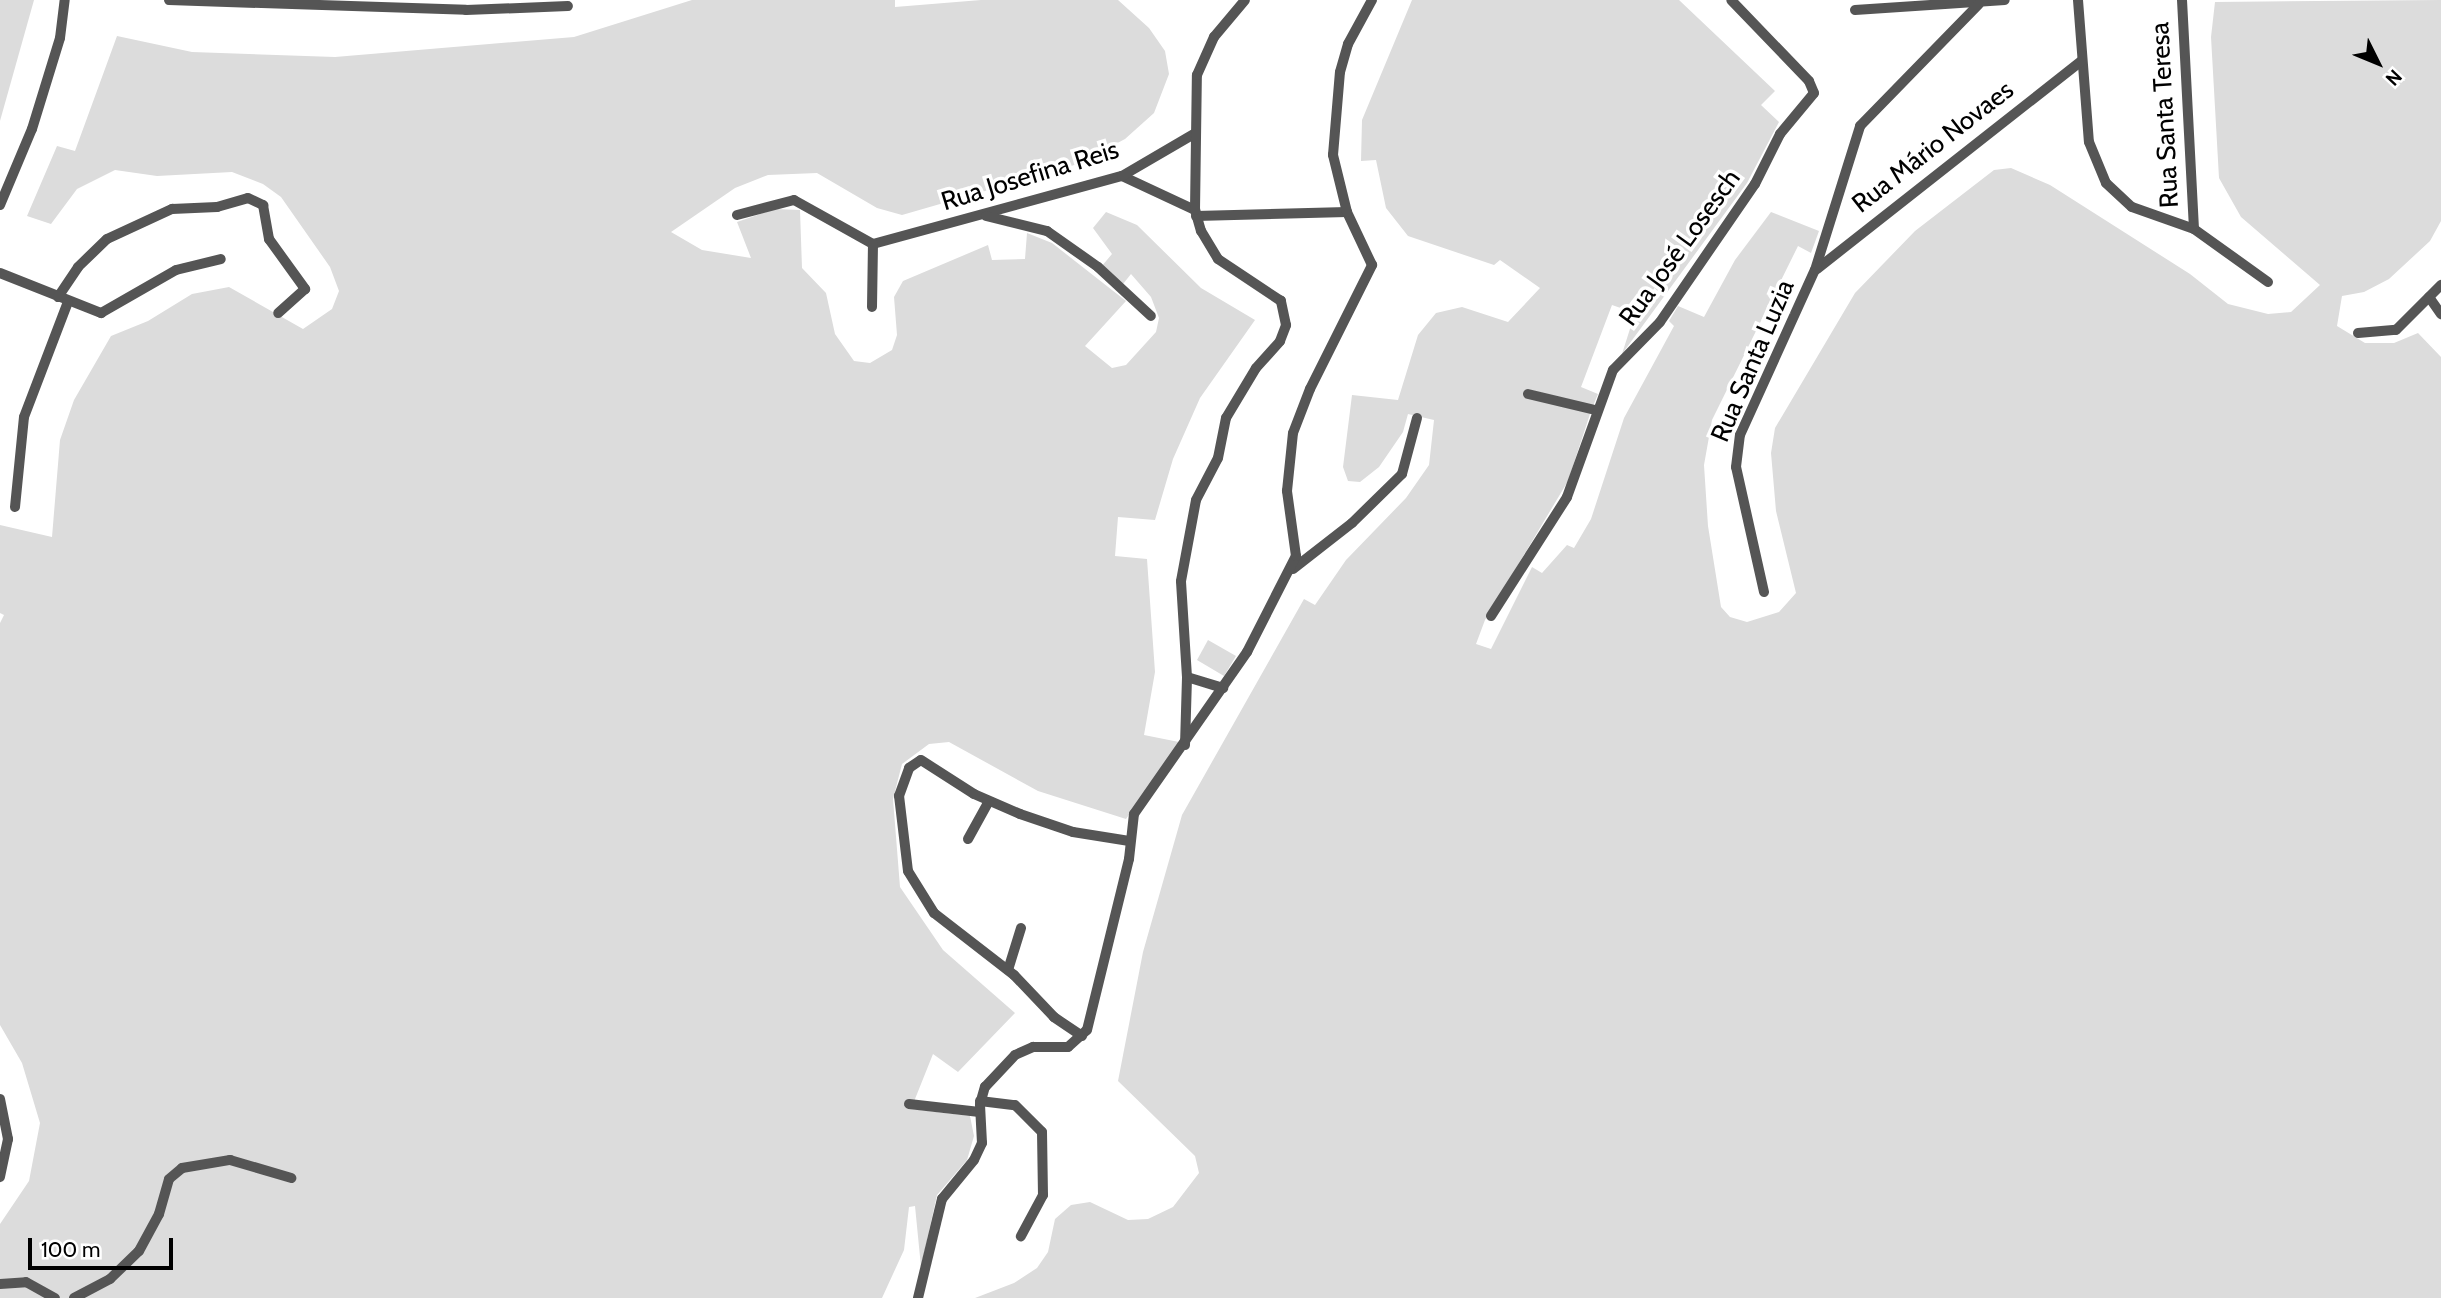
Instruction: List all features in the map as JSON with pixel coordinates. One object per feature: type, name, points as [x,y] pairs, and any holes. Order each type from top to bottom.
[{"type":"street","points":[[0,205],[36,117],[60,38],[65,0]]},
{"type":"street","points":[[1185,745],[1187,677],[1181,581],[1196,500],[1218,458],[1226,418],[1256,369],[1280,341],[1287,313],[1282,301],[1218,259],[1196,213],[1194,97],[1201,64],[1214,37],[1245,0]]},
{"type":"street","points":[[918,1298],[942,1199],[980,1149],[980,1106],[990,1078],[1015,1055],[1032,1047],[1068,1046],[1082,1036],[1091,1021],[1129,859],[1134,814],[1223,688],[1291,571],[1297,545],[1287,491],[1293,433],[1310,389],[1372,270],[1371,255],[1347,212],[1334,166],[1335,101],[1348,44],[1372,0]]},
{"type":"street","name":"Rua José Losesch","points":[[1491,616],[1567,497],[1595,410],[1613,370],[1660,322],[1755,184],[1780,134],[1814,93],[1809,80],[1731,0]]},
{"type":"street","points":[[1855,10],[1979,4],[2005,0]]},
{"type":"street","points":[[2078,0],[2089,142],[2106,183],[2137,210],[2194,229],[2268,282]]},
{"type":"street","name":"Rua Santa Teresa","points":[[2182,0],[2194,229]]},
{"type":"street","points":[[177,1],[342,2],[466,10],[568,6]]},
{"type":"street","name":"Rua Santa Luzia","points":[[1764,592],[1735,452],[1815,270],[1860,126],[1979,4]]},
{"type":"street","name":"Rua Mário Novaes","points":[[1815,270],[2081,61]]},
{"type":"street","name":"Rua Josefina Reis","points":[[873,244],[1122,176],[1194,134]]},
{"type":"street","points":[[1122,176],[1196,213],[1347,212]]},
{"type":"street","points":[[15,507],[24,417],[63,299],[78,267],[107,239],[172,209],[217,207],[248,198],[263,205],[268,236],[304,286],[300,295],[278,313]]},
{"type":"street","points":[[737,215],[794,201],[873,244],[869,282],[872,307]]},
{"type":"street","points":[[983,215],[1047,231],[1098,267],[1151,316]]},
{"type":"street","points":[[0,273],[96,313],[113,307],[176,270],[221,259]]},
{"type":"street","points":[[2357,332],[2393,331],[2441,285]]},
{"type":"street","points":[[2429,297],[2441,314]]},
{"type":"street","points":[[1528,394],[1595,410]]},
{"type":"street","points":[[1291,571],[1352,523],[1402,474],[1417,418]]},
{"type":"street","points":[[1187,677],[1223,688]]},
{"type":"street","points":[[1082,1036],[1055,1017],[1008,970],[934,914],[908,871],[906,832],[898,801],[909,768],[919,760],[989,801],[1064,829],[1129,841]]},
{"type":"street","points":[[968,839],[989,801]]},
{"type":"street","points":[[1008,970],[1021,928]]},
{"type":"street","points":[[0,1099],[8,1139],[0,1177]]},
{"type":"street","points":[[909,1104],[1015,1105],[1042,1132],[1043,1195],[1021,1236]]},
{"type":"street","points":[[74,1298],[110,1279],[139,1251],[159,1214],[169,1180],[182,1168],[230,1160],[291,1178]]},
{"type":"street","points":[[0,1284],[26,1282],[55,1298]]},
{"type":"shaded area","points":[[0,0],[34,0],[0,121]]},
{"type":"shaded area","points":[[692,0],[895,0],[895,7],[981,0],[1118,0],[1149,28],[1165,51],[1169,74],[1154,113],[1125,139],[1078,164],[902,215],[877,208],[817,173],[768,175],[735,188],[671,232],[702,250],[751,258],[737,222],[775,209],[800,210],[802,268],[826,293],[835,334],[854,361],[870,363],[892,350],[897,335],[894,297],[903,281],[988,245],[992,260],[1025,259],[1027,233],[1052,243],[1126,301],[1085,346],[1112,368],[1126,365],[1156,332],[1159,318],[1151,297],[1131,274],[1123,284],[1101,267],[1112,254],[1093,228],[1106,212],[1137,225],[1201,288],[1255,320],[1200,398],[1173,459],[1155,520],[1118,517],[1115,556],[1147,559],[1155,672],[1144,735],[1179,742],[1126,819],[1038,791],[949,742],[929,744],[902,764],[893,799],[900,887],[943,950],[1015,1013],[958,1072],[933,1054],[911,1109],[970,1116],[974,1136],[967,1160],[937,1195],[921,1267],[915,1206],[909,1207],[904,1250],[882,1298],[0,1298],[0,1224],[29,1181],[40,1123],[22,1063],[0,1025],[0,623],[4,615],[0,613],[0,525],[52,537],[60,440],[74,400],[111,336],[148,321],[192,294],[229,287],[303,329],[332,309],[339,291],[330,267],[281,197],[263,184],[232,172],[157,176],[115,170],[77,189],[51,224],[27,216],[57,146],[75,151],[117,36],[192,52],[335,57],[574,37]]},
{"type":"shaded area","points":[[1412,0],[1679,0],[1775,91],[1761,105],[1779,122],[1747,183],[1622,354],[1635,313],[1612,305],[1581,387],[1598,394],[1593,406],[1527,389],[1591,411],[1568,481],[1485,620],[1476,644],[1491,649],[1532,567],[1542,573],[1567,545],[1574,548],[1591,519],[1624,418],[1674,326],[1669,321],[1678,306],[1704,317],[1735,260],[1771,212],[1819,231],[1811,253],[1798,246],[1712,420],[1704,465],[1708,526],[1721,607],[1730,617],[1747,622],[1779,612],[1796,593],[1776,511],[1771,453],[1775,428],[1855,293],[1915,231],[1994,170],[2011,168],[2050,185],[2190,274],[2228,304],[2268,314],[2291,312],[2320,285],[2241,217],[2219,178],[2211,37],[2215,2],[2441,0],[2441,221],[2430,241],[2389,279],[2364,292],[2342,296],[2337,326],[2365,343],[2394,343],[2418,333],[2441,357],[2441,1298],[975,1298],[1014,1283],[1037,1268],[1048,1252],[1055,1219],[1071,1205],[1090,1202],[1128,1220],[1148,1219],[1173,1207],[1199,1173],[1195,1156],[1118,1081],[1143,952],[1182,815],[1304,599],[1315,605],[1346,560],[1406,498],[1429,465],[1434,420],[1408,414],[1403,432],[1379,467],[1360,482],[1348,481],[1343,467],[1352,395],[1398,400],[1418,335],[1436,313],[1462,307],[1508,322],[1540,288],[1500,260],[1494,265],[1408,236],[1386,208],[1376,160],[1361,161],[1362,120]]},
{"type":"shaded area","points":[[1208,640],[1236,656],[1224,676],[1197,660]]}]
